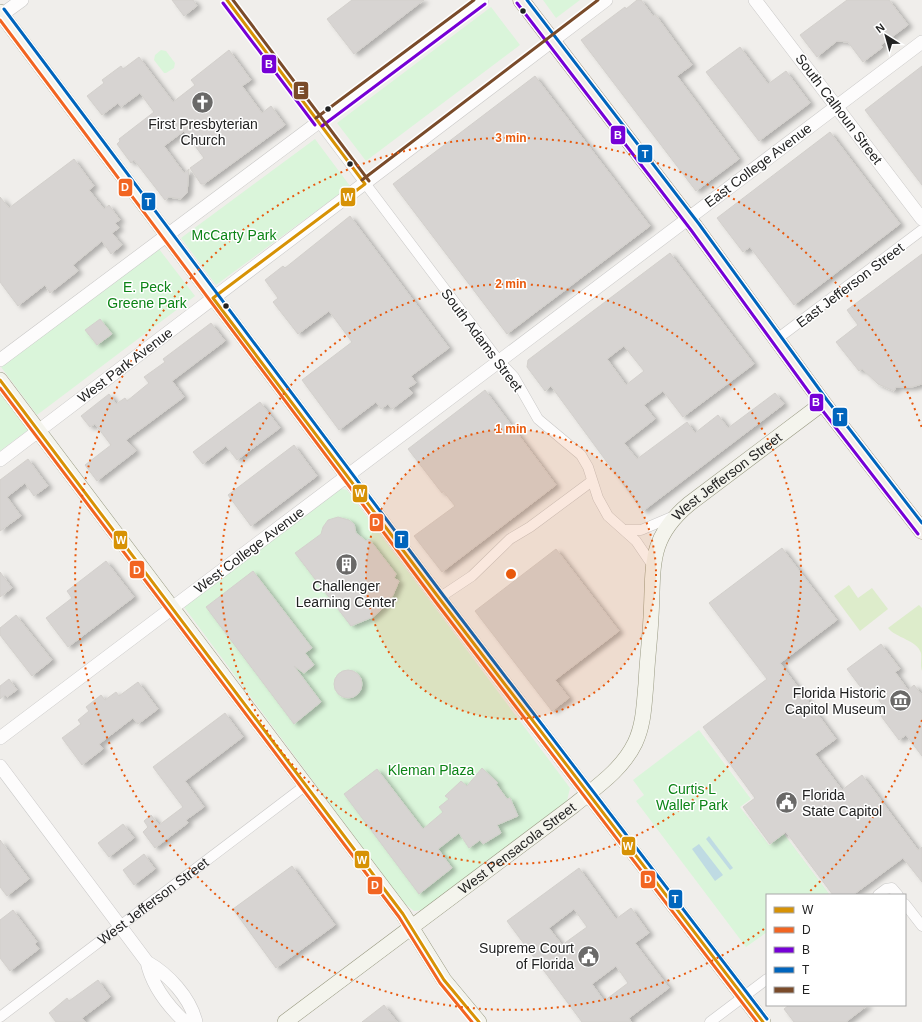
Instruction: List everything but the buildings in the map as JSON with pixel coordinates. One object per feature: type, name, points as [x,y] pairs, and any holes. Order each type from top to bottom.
[{"type":"main road","points":[[521,0],[688,218],[823,403],[922,531]]},
{"type":"main road","points":[[1,14],[439,598],[763,1022]]},
{"type":"main road","points":[[0,380],[403,914],[444,980],[479,1022]]},
{"type":"main road","name":"West Jefferson Street","points":[[653,566],[656,548],[661,535],[675,515],[823,403]]},
{"type":"main road","name":"West Pensacola Street","points":[[285,1022],[588,793],[609,776],[626,758],[638,736],[645,701],[653,566]]},
{"type":"street","points":[[1,14],[22,0]]},
{"type":"street","name":"South Adams Street","points":[[227,0],[499,361],[514,376],[538,419],[581,455],[588,466],[592,481],[608,516],[615,524],[625,530],[636,541],[653,566]]},
{"type":"street","points":[[0,360],[482,0]]},
{"type":"street","name":"West Park Avenue","points":[[0,460],[606,0]]},
{"type":"street","name":"South Calhoun Street","points":[[755,0],[922,219]]},
{"type":"street","name":"East College Avenue","points":[[499,361],[922,42]]},
{"type":"street","name":"East Jefferson Street","points":[[777,339],[922,230]]},
{"type":"street","name":"West College Avenue","points":[[0,738],[499,361]]},
{"type":"street","points":[[439,598],[472,576],[510,539],[530,527],[592,481]]},
{"type":"street","points":[[625,530],[641,530],[675,515]]},
{"type":"street","points":[[0,766],[147,962],[158,968],[168,977],[187,1002],[196,1022]]},
{"type":"street","name":"West Jefferson Street","points":[[0,1017],[306,785]]},
{"type":"street","points":[[879,894],[886,889],[895,892]]},
{"type":"street","points":[[906,905],[922,926]]},
{"type":"street","points":[[147,962],[150,976],[155,987],[185,1022]]},
{"type":"street","points":[[710,1022],[766,980]]},
{"type":"green space","points":[[543,0],[580,0],[556,18]]},
{"type":"green space","points":[[491,7],[520,45],[366,161],[337,123]]},
{"type":"green space","points":[[161,50],[166,51],[175,63],[174,68],[166,73],[164,73],[154,60],[155,55]]},
{"type":"green space","name":"McCarty Park","points":[[315,139],[350,186],[216,285],[181,238]]},
{"type":"green space","name":"E. Peck Greene Park","points":[[159,249],[195,296],[37,415],[1,367]]},
{"type":"green space","points":[[0,393],[28,430],[0,451]]},
{"type":"green space","name":"Kleman Plaza","points":[[339,488],[347,490],[570,788],[567,801],[422,910],[414,911],[403,902],[184,607]]},
{"type":"green space","points":[[849,585],[858,598],[872,588],[888,609],[860,631],[834,596]]},
{"type":"green space","points":[[919,605],[922,608],[922,671],[921,653],[919,649],[911,642],[888,628]]},
{"type":"green space","name":"Curtis L Waller Park","points":[[699,730],[751,799],[740,807],[769,845],[784,834],[829,894],[766,894],[766,933],[746,947],[636,801],[644,795],[633,780]]},
{"type":"water","points":[[709,836],[733,868],[730,870],[706,839]]},
{"type":"water","points":[[699,844],[723,875],[715,881],[692,849]]},
{"type":"transit line","name":"W","points":[[227,0],[365,184],[213,298],[439,598],[763,1022]]},
{"type":"transit line","name":"E","points":[[233,0],[369,181]]},
{"type":"transit line","name":"E","points":[[316,118],[474,0]]},
{"type":"transit line","name":"T","points":[[527,0],[699,224],[827,400],[922,523]]},
{"type":"transit line","name":"E","points":[[362,180],[598,0]]},
{"type":"transit line","name":"B","points":[[223,3],[315,125]]},
{"type":"transit line","name":"B","points":[[517,3],[691,230],[819,406],[918,534]]},
{"type":"transit line","name":"B","points":[[322,126],[485,4]]},
{"type":"transit line","name":"T","points":[[4,9],[443,595],[767,1019]]},
{"type":"transit line","name":"D","points":[[0,20],[435,601],[757,1022]]},
{"type":"transit line","name":"W","points":[[0,380],[403,914],[444,980],[479,1022]]},
{"type":"transit line","name":"D","points":[[0,388],[399,917],[440,983],[472,1022]]},
{"type":"place","name":"First Presbyterian Church","points":[[203,102]]},
{"type":"place","name":"Challenger Learning Center","points":[[346,564]]},
{"type":"place","name":"Florida Historic Capitol Museum","points":[[901,701]]},
{"type":"place","name":"Florida State Capitol","points":[[787,803]]},
{"type":"place","name":"Supreme Court of Florida","points":[[589,956]]}]
